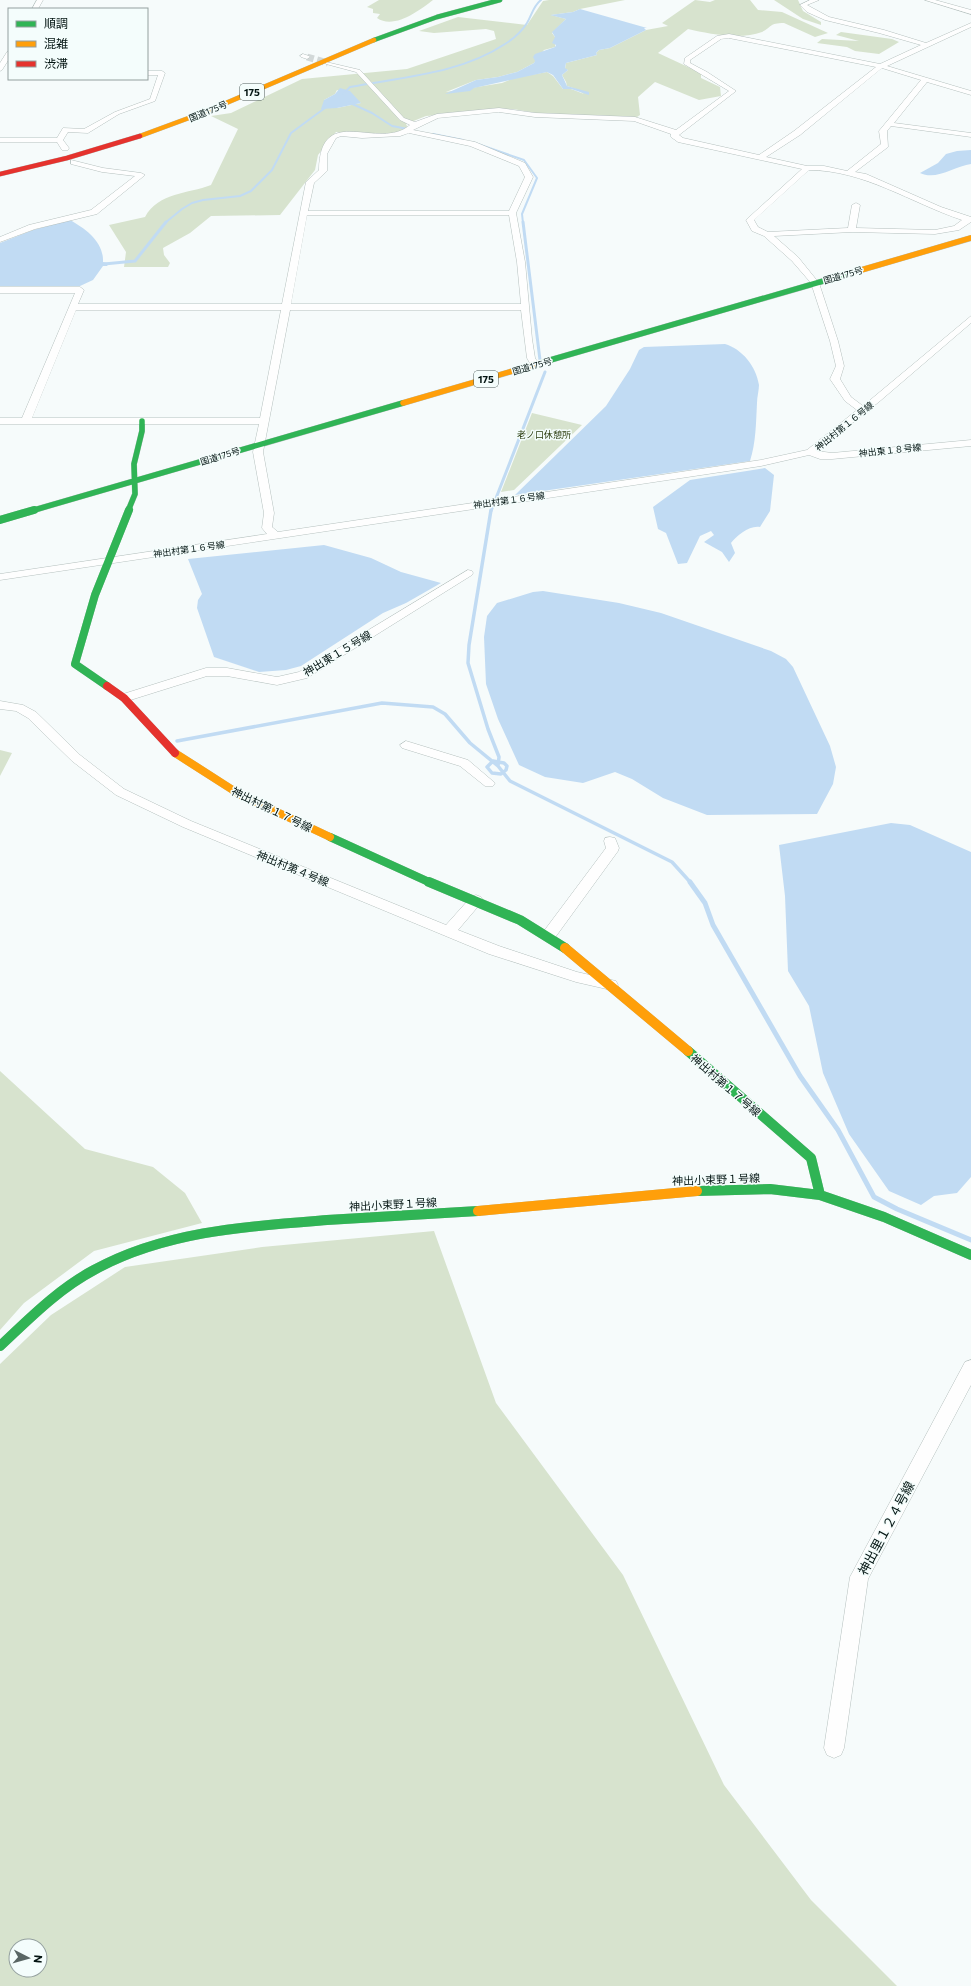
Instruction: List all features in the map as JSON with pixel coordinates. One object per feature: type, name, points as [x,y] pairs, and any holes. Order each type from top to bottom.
[{"type":"main road","name":"国道175号","points":[[0,174],[77,156],[122,143],[218,107],[356,47],[417,24],[500,0]]},
{"type":"main road","name":"国道175号","points":[[0,520],[971,238]]},
{"type":"main road","name":"神出村第１７号線","points":[[142,421],[143,434],[138,446],[133,482],[135,494],[110,561],[95,595],[75,664],[124,698],[176,754],[239,794],[400,870],[505,912],[549,935],[611,985],[811,1158],[820,1195]]},
{"type":"main road","name":"神出小束野１号線","points":[[0,1346],[60,1290],[94,1269],[143,1248],[188,1236],[257,1226],[380,1216],[494,1210],[716,1189],[770,1189],[820,1195]]},
{"type":"main road","points":[[820,1195],[884,1217],[971,1255]]},
{"type":"street","points":[[816,0],[803,5],[806,9],[834,21],[874,30],[926,45]]},
{"type":"street","points":[[928,0],[971,12]]},
{"type":"street","points":[[761,157],[797,133],[880,66],[971,24]]},
{"type":"street","points":[[969,220],[938,209],[863,176],[824,168],[807,168],[681,140],[674,135],[733,91],[705,73],[687,64],[686,59],[719,37],[729,36],[771,43],[880,66],[971,93]]},
{"type":"street","points":[[2,72],[8,56]]},
{"type":"street","points":[[328,63],[358,71],[402,119],[415,125]]},
{"type":"street","points":[[59,140],[66,130],[85,131],[117,113],[153,100],[162,73],[148,73]]},
{"type":"street","points":[[849,173],[886,145],[883,131],[926,79]]},
{"type":"street","points":[[276,536],[268,528],[269,513],[258,452],[310,182],[323,171],[323,154],[333,137],[340,134],[362,136],[400,134],[408,131],[415,125],[437,116],[506,110],[535,115],[635,119],[677,133]]},
{"type":"street","points":[[888,124],[971,135]]},
{"type":"street","points":[[408,131],[472,144],[522,165],[529,177],[512,213],[521,262],[528,339],[531,358],[535,365]]},
{"type":"street","points":[[0,140],[59,140]]},
{"type":"street","points":[[59,140],[65,148]]},
{"type":"street","points":[[0,240],[32,227],[94,212],[141,175],[102,170],[74,162]]},
{"type":"street","points":[[807,168],[750,220],[755,229],[767,234],[795,260],[815,283],[834,341],[840,366],[835,379],[848,399],[862,410]]},
{"type":"street","points":[[852,230],[856,205]]},
{"type":"street","points":[[305,213],[512,213]]},
{"type":"street","points":[[767,234],[852,230],[935,232],[956,228],[969,220]]},
{"type":"street","points":[[0,290],[80,290],[26,421]]},
{"type":"street","points":[[74,307],[525,308]]},
{"type":"street","name":"神出村第１６号線","points":[[0,577],[761,463],[810,452],[971,319]]},
{"type":"street","points":[[0,421],[263,420]]},
{"type":"street","name":"神出東１８号線","points":[[810,452],[820,456],[832,456],[971,443]]},
{"type":"street","name":"神出東１５号線","points":[[124,698],[206,672],[227,672],[277,681],[303,675],[468,574]]},
{"type":"street","name":"神出村第４号線","points":[[0,704],[19,708],[32,715],[76,758],[120,792],[187,824],[494,950],[576,977],[611,985]]},
{"type":"street","points":[[406,745],[464,763],[489,783]]},
{"type":"street","points":[[549,935],[613,848],[610,841]]},
{"type":"street","points":[[449,931],[476,900]]},
{"type":"street","name":"神出里１２４号線","points":[[834,1748],[859,1577],[971,1368]]},
{"type":"green space","points":[[379,0],[433,0],[414,13],[391,22],[377,18],[380,14],[373,13],[373,9],[367,7]]},
{"type":"green space","points":[[625,0],[580,9],[573,12],[551,15],[566,19],[552,33],[555,37],[555,47],[544,50],[534,63],[517,72],[498,77],[476,80],[446,92],[502,83],[514,78],[547,72],[553,76],[563,89],[571,89],[584,94],[567,86],[562,75],[568,70],[565,69],[566,63],[597,55],[596,53],[599,50],[610,48],[646,30],[668,26],[662,23],[695,0],[710,2],[715,0],[750,0],[758,10],[782,12],[828,33],[815,37],[784,23],[773,25],[762,32],[745,36],[705,33],[688,29],[658,53],[701,73],[701,78],[720,87],[721,96],[699,100],[655,82],[638,97],[640,115],[637,117],[536,113],[513,109],[426,116],[406,124],[408,128],[391,133],[354,134],[336,132],[318,155],[315,170],[280,215],[211,216],[190,233],[163,248],[164,255],[170,263],[168,267],[124,267],[126,252],[109,225],[145,217],[151,209],[166,198],[211,185],[238,129],[211,116],[231,113],[302,79],[407,69],[496,39],[494,31],[486,29],[434,33],[419,31],[458,17],[527,25],[543,1]],"holes":[[[337,90],[361,103],[337,108],[324,100],[335,94]]]},
{"type":"green space","points":[[774,0],[798,0],[803,11],[821,22],[821,25],[803,19]]},
{"type":"green space","points":[[841,32],[892,39],[899,42],[879,54],[855,51],[847,47],[817,43],[822,39],[859,41],[836,35]]},
{"type":"green space","name":"老ノ口休憩所","points":[[532,413],[582,425],[514,490],[501,492]]},
{"type":"green space","points":[[0,750],[12,753],[0,776]]},
{"type":"green space","points":[[0,1071],[85,1149],[153,1167],[185,1193],[202,1223],[94,1251],[24,1303],[0,1330]]},
{"type":"green space","points":[[434,1231],[496,1403],[623,1575],[724,1785],[811,1900],[897,1986],[0,1986],[0,1364],[51,1315],[125,1267],[262,1247]]},
{"type":"water","points":[[580,9],[647,28],[644,28],[646,30],[610,48],[599,50],[596,53],[597,55],[566,63],[565,68],[568,70],[562,75],[567,86],[589,92],[589,95],[571,89],[563,89],[553,75],[547,72],[474,88],[470,91],[445,94],[476,80],[498,77],[517,72],[534,63],[535,61],[533,57],[535,54],[555,47],[556,45],[552,43],[555,37],[552,32],[566,19],[550,15],[573,12]]},
{"type":"water","points":[[340,88],[350,91],[361,103],[337,108],[321,109],[324,100],[335,94]]},
{"type":"water","points":[[971,150],[971,164],[939,174],[926,175],[920,173],[938,163],[946,154],[957,151]]},
{"type":"water","points":[[70,220],[93,237],[101,248],[103,262],[109,263],[107,266],[103,266],[93,280],[80,286],[0,286],[0,243],[33,230]]},
{"type":"water","points":[[725,344],[737,350],[747,359],[755,371],[759,385],[755,440],[750,461],[515,495],[606,406],[630,369],[639,350],[644,347]]},
{"type":"water","points":[[765,468],[774,475],[770,511],[760,527],[744,531],[731,543],[735,553],[729,562],[722,552],[704,542],[714,535],[711,531],[700,536],[687,563],[678,564],[666,533],[658,529],[653,507],[690,480]]},
{"type":"water","points":[[324,545],[371,558],[401,572],[441,583],[406,603],[383,613],[301,666],[286,670],[259,672],[214,657],[197,608],[198,600],[202,594],[188,559]]},
{"type":"water","points":[[543,591],[619,603],[661,613],[771,651],[786,659],[793,667],[830,746],[836,767],[833,784],[817,814],[707,815],[663,798],[632,779],[615,772],[583,783],[545,777],[519,765],[498,719],[486,684],[484,637],[487,616],[497,603],[533,592]]},
{"type":"water","points":[[891,823],[910,825],[971,852],[971,1177],[957,1193],[934,1196],[921,1205],[889,1191],[849,1134],[823,1073],[809,1006],[788,971],[785,896],[779,845]]},
{"type":"waterway","points":[[343,94],[350,87],[430,73],[469,62],[488,54],[508,42],[520,32],[527,23],[536,5],[541,0]]},
{"type":"waterway","points":[[348,102],[372,113],[392,126],[408,129]]},
{"type":"waterway","points":[[166,223],[192,203],[203,200],[240,196],[251,191],[272,170],[291,133],[329,105]]},
{"type":"waterway","points":[[433,134],[463,140]]},
{"type":"waterway","points":[[472,142],[524,160],[537,178],[522,214],[523,223]]},
{"type":"waterway","points":[[523,222],[540,360]]},
{"type":"waterway","points":[[104,264],[135,261],[166,223]]},
{"type":"waterway","points":[[491,511],[545,372]]},
{"type":"waterway","points":[[491,510],[469,645],[468,663],[488,729],[499,757],[498,762]]},
{"type":"waterway","points":[[177,741],[382,703],[433,707],[445,714],[470,743],[493,761]]},
{"type":"waterway","points":[[493,761],[498,766]]},
{"type":"waterway","points":[[493,761],[487,767],[492,773],[501,774],[503,772]]},
{"type":"waterway","points":[[493,761],[498,762]]},
{"type":"waterway","points":[[498,762],[498,766]]},
{"type":"waterway","points":[[498,762],[504,763],[507,766],[506,770],[503,772]]},
{"type":"waterway","points":[[498,766],[503,772]]},
{"type":"waterway","points":[[503,772],[510,781],[672,862],[691,883]]},
{"type":"waterway","points":[[690,882],[705,903],[713,925],[800,1076],[838,1130],[874,1197],[897,1209],[971,1240]]},
{"type":"tunnel","points":[[307,57],[328,63]]},
{"type":"traffic: fast","points":[[374,40],[437,17],[500,0]]},
{"type":"traffic: fast","points":[[540,363],[851,273]]},
{"type":"traffic: fast","points":[[0,520],[403,403]]},
{"type":"traffic: fast","points":[[107,686],[75,664],[95,595],[135,494],[134,464],[142,431],[142,421]]},
{"type":"traffic: fast","points":[[330,837],[438,886],[504,912],[536,928],[565,948]]},
{"type":"traffic: fast","points":[[688,1051],[811,1158],[820,1195],[884,1217],[971,1255]]},
{"type":"traffic: fast","points":[[697,1191],[770,1189],[820,1195]]},
{"type":"traffic: fast","points":[[0,1346],[45,1305],[80,1278],[117,1258],[143,1248],[223,1230],[277,1224],[478,1211]]},
{"type":"traffic: slow","points":[[140,136],[205,112],[374,40]]},
{"type":"traffic: slow","points":[[851,273],[971,238]]},
{"type":"traffic: slow","points":[[403,403],[540,363]]},
{"type":"traffic: slow","points":[[175,753],[239,794],[330,837]]},
{"type":"traffic: slow","points":[[565,948],[688,1051]]},
{"type":"traffic: slow","points":[[478,1211],[697,1191]]},
{"type":"traffic: jam","points":[[0,174],[67,158],[140,136]]},
{"type":"traffic: jam","points":[[107,686],[124,698],[175,753]]}]
